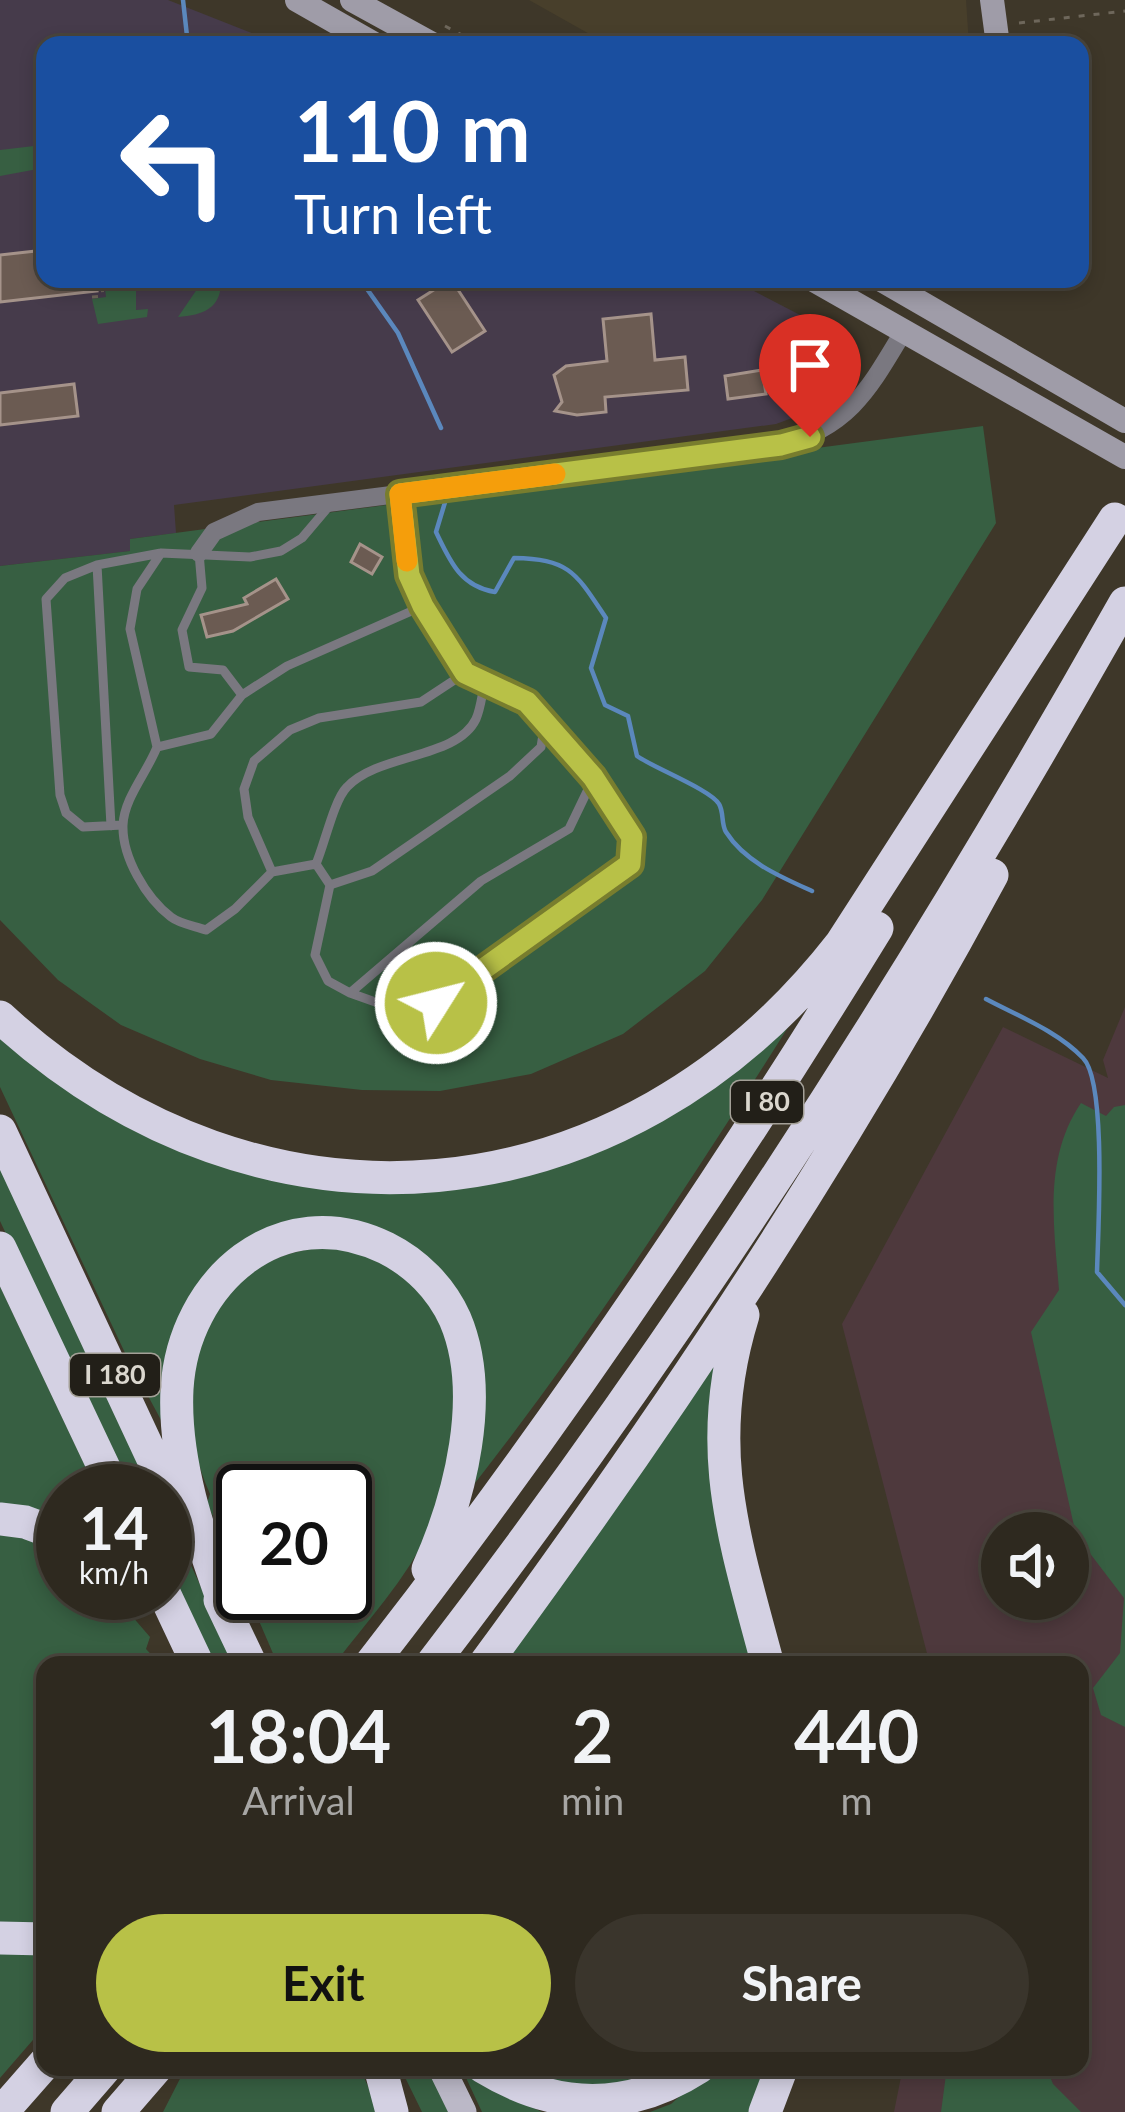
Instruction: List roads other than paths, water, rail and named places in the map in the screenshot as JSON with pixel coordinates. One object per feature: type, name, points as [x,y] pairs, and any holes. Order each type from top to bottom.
[{"type":"highway","points":[[0,1017],[65,1072],[145,1120],[231,1154],[282,1167],[363,1176],[427,1176],[538,1157],[619,1127],[724,1065],[777,1020],[813,981],[988,721],[1120,510]]},
{"type":"highway","name":"I 80","points":[[377,1656],[572,1391],[780,1083],[939,829],[1120,510]]},
{"type":"highway","points":[[490,1656],[679,1393],[778,1243],[948,957],[1034,795],[1125,607]]},
{"type":"highway","name":"I 80","points":[[438,1656],[594,1445],[805,1135],[955,896],[1125,607]]},
{"type":"highway","name":"I 180","points":[[0,1131],[216,1590]]},
{"type":"highway","points":[[216,1578],[181,1451],[177,1384],[189,1328],[213,1286],[263,1246],[311,1234],[359,1238],[406,1260],[442,1296],[462,1341],[465,1436],[447,1519],[414,1597],[376,1656]]},
{"type":"highway","points":[[766,1656],[728,1509],[722,1430],[744,1311],[778,1243]]},
{"type":"highway","name":"I 180","points":[[0,1248],[102,1464]]},
{"type":"highway","points":[[0,1519],[36,1526]]},
{"type":"highway","points":[[165,1620],[192,1656]]},
{"type":"highway","points":[[176,1620],[193,1656]]},
{"type":"highway","name":"I 180","points":[[230,1620],[247,1656]]},
{"type":"highway","points":[[0,1937],[36,1939]]},
{"type":"highway","points":[[2,2112],[36,2073]]},
{"type":"highway","points":[[68,2112],[98,2076]]},
{"type":"highway","points":[[118,2112],[149,2076]]},
{"type":"highway","points":[[151,2112],[167,2076]]},
{"type":"highway","points":[[386,2076],[392,2112]]},
{"type":"highway","points":[[502,2076],[560,2103],[608,2109],[654,2098],[686,2076]]},
{"type":"highway","points":[[765,2112],[779,2076]]},
{"type":"main road","points":[[297,0],[360,36]]},
{"type":"main road","points":[[352,0],[418,36]]},
{"type":"main road","points":[[992,0],[997,36]]},
{"type":"main road","points":[[829,288],[1125,457]]},
{"type":"main road","points":[[904,329],[929,290],[1125,421]]},
{"type":"main road","points":[[389,2076],[410,2112]]},
{"type":"main road","points":[[446,2076],[463,2112]]},
{"type":"street","points":[[199,553],[214,532],[257,512],[781,445],[810,437],[839,421],[870,388],[904,329]]},
{"type":"lane","points":[[316,864],[330,885],[315,956],[328,981],[395,1010],[436,1003],[630,864],[632,837],[593,777],[527,702],[465,673],[423,606],[409,575],[400,494]]},
{"type":"lane","points":[[117,826],[83,827],[66,813],[60,795],[46,598],[65,578],[97,565],[161,553],[235,557],[281,551],[302,538],[332,502]]},
{"type":"lane","points":[[117,826],[158,747],[130,629],[137,590],[161,553]]},
{"type":"lane","points":[[199,553],[202,588],[182,630],[189,668],[224,670],[242,695]]},
{"type":"lane","points":[[97,565],[117,826],[151,898],[174,920],[206,930],[272,872],[316,864]]},
{"type":"lane","points":[[158,747],[211,734],[242,695],[287,666],[423,606]]},
{"type":"lane","points":[[272,872],[248,817],[244,789],[254,761],[290,730],[320,718],[421,702],[465,673]]},
{"type":"lane","points":[[316,864],[331,830],[336,798],[350,782],[369,770],[458,740],[476,721],[485,682]]},
{"type":"lane","points":[[330,885],[372,872],[510,776],[541,747],[545,722]]},
{"type":"lane","points":[[350,993],[481,881],[569,830],[593,777]]},
{"type":"waterway","points":[[183,0],[187,36]]},
{"type":"waterway","points":[[366,288],[398,333],[441,428]]},
{"type":"waterway","points":[[446,499],[436,532],[452,562],[473,584],[495,592],[514,558],[548,561],[578,580],[606,618],[591,668],[605,705],[628,716],[637,756],[714,798],[721,807],[726,832],[743,852],[812,891]]},
{"type":"waterway","points":[[986,999],[1061,1040],[1083,1058],[1091,1072],[1099,1159],[1097,1272],[1125,1305]]}]
